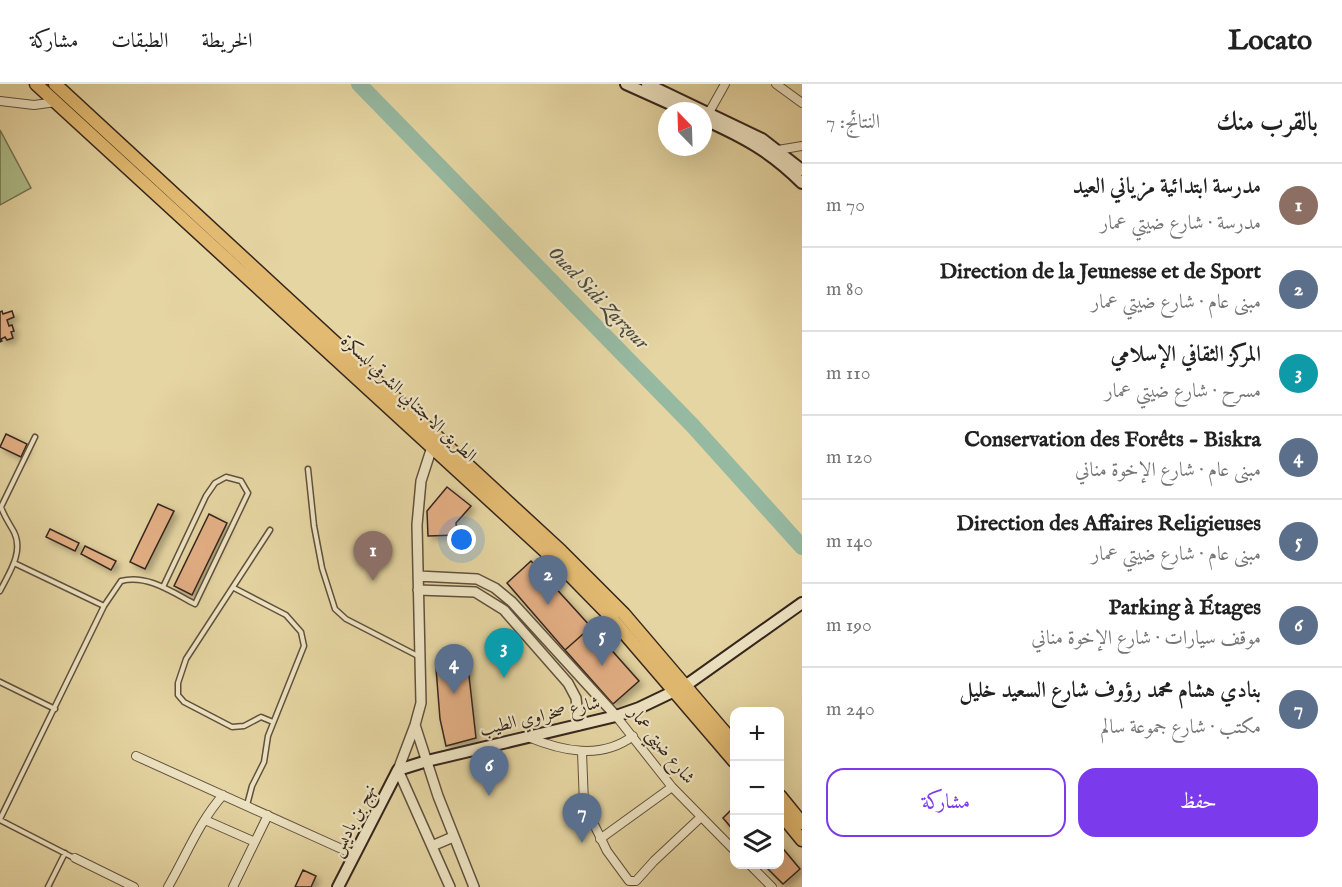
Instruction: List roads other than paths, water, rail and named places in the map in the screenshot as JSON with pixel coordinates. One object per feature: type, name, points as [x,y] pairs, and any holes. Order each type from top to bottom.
[{"type":"highway","name":"الطريق الاجتنابي الشرقي لبسكرة","points":[[36,84],[557,562],[730,738]]},
{"type":"highway","name":"الطريق الاجتنابي الشرقي لبسكرة","points":[[55,84],[561,551],[624,614],[730,754]]},
{"type":"highway","points":[[784,801],[802,823]]},
{"type":"highway","points":[[782,815],[802,840]]},
{"type":"main road","points":[[626,84],[666,102]]},
{"type":"main road","points":[[647,84],[679,102]]},
{"type":"main road","points":[[712,120],[775,153],[802,170]]},
{"type":"main road","points":[[775,153],[802,183]]},
{"type":"main road","name":"شارع صخراوي الطيب","points":[[398,770],[616,716],[680,689],[802,603]]},
{"type":"main road","name":"نهج بن باديس","points":[[338,887],[398,770]]},
{"type":"street","points":[[712,107],[725,84]]},
{"type":"street","points":[[776,84],[802,103]]},
{"type":"street","points":[[0,101],[34,105],[56,102]]},
{"type":"street","points":[[775,153],[802,146]]},
{"type":"street","points":[[432,447],[421,481],[417,525],[421,703],[416,725],[398,770],[450,887]]},
{"type":"street","name":"شارع ضيتي عمار","points":[[418,576],[477,579],[495,588],[512,602],[616,716],[672,787],[730,845]]},
{"type":"street","points":[[418,590],[475,592],[504,610],[568,683],[576,698],[579,724]]},
{"type":"street","points":[[504,610],[512,602]]},
{"type":"street","points":[[576,698],[592,690]]},
{"type":"street","points":[[416,725],[453,837],[474,887]]},
{"type":"street","points":[[526,737],[553,747],[582,752],[619,745],[633,736]]},
{"type":"street","points":[[582,752],[584,804],[600,839],[630,882],[636,881],[701,817]]},
{"type":"street","points":[[136,756],[355,855]]},
{"type":"street","points":[[600,839],[672,787]]},
{"type":"street","points":[[168,887],[205,820],[223,795]]},
{"type":"street","points":[[233,887],[268,815]]},
{"type":"street","points":[[205,820],[255,842]]},
{"type":"street","points":[[432,846],[453,837]]},
{"type":"street","points":[[75,858],[134,887]]},
{"type":"street","points":[[754,869],[772,887]]},
{"type":"lane","points":[[0,591],[14,563],[18,549],[15,534],[4,518],[0,507],[35,437]]},
{"type":"lane","points":[[308,469],[316,537],[322,567],[335,609],[346,619],[420,657]]},
{"type":"lane","points":[[75,858],[0,820],[104,606],[121,581],[132,578],[146,580],[195,604],[248,493],[241,481],[226,477],[215,483],[206,496],[163,587]]},
{"type":"lane","points":[[270,530],[186,659],[177,683],[178,695],[184,702],[232,727],[244,726],[261,717],[273,722]]},
{"type":"lane","points":[[14,563],[104,606]]},
{"type":"lane","points":[[234,588],[286,615],[301,632],[304,645],[268,736],[264,762],[252,786],[247,806]]},
{"type":"lane","points":[[0,682],[55,709]]},
{"type":"lane","points":[[48,887],[65,853]]},
{"type":"waterway","name":"Oued Sidi Zarzour","points":[[359,84],[693,426],[802,547]]},
{"type":"place","name":"مدرسة ابتدائية مزياني العيد","points":[[373,581]]},
{"type":"place","name":"Direction de la Jeunesse et de Sport","points":[[548,605]]},
{"type":"place","name":"Direction des Affaires Religieuses","points":[[602,666]]},
{"type":"place","name":"المركز الثقافي الإسلامي","points":[[504,678]]},
{"type":"place","name":"Conservation des Forêts - Biskra","points":[[454,694]]},
{"type":"place","name":"Parking à Étages","points":[[489,796]]},
{"type":"place","name":"بنادي هشام محمد رؤوف شارع السعيد خليل","points":[[582,843]]}]
